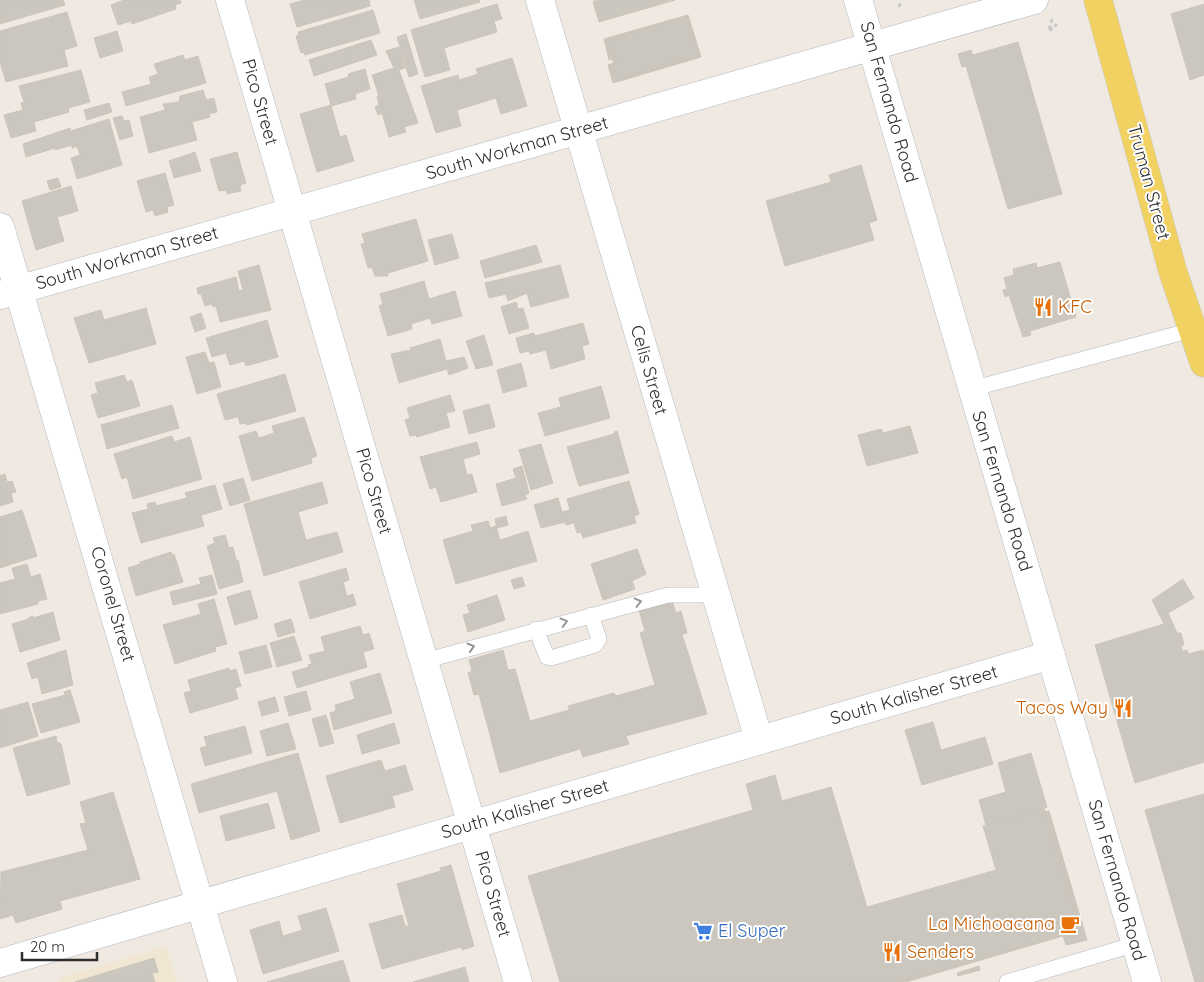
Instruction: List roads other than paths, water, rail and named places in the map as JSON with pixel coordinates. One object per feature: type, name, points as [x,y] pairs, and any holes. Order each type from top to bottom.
[{"type":"main road","name":"Truman Street","points":[[1098,0],[1173,272],[1204,363]]},
{"type":"street","name":"Pico Street","points":[[230,0],[518,982]]},
{"type":"street","name":"Celis Street","points":[[540,0],[759,740]]},
{"type":"street","name":"San Fernando Road","points":[[858,0],[1147,982]]},
{"type":"street","name":"South Workman Street","points":[[10,292],[872,46],[1043,9]]},
{"type":"street","name":"Coronel Street","points":[[0,227],[10,292],[201,904],[223,982]]},
{"type":"street","name":"South Kalisher Street","points":[[0,963],[1051,655]]},
{"type":"lane","points":[[971,388],[1192,330]]},
{"type":"lane","points":[[424,661],[536,629],[668,595],[716,595]]},
{"type":"lane","points":[[536,629],[547,657],[551,658],[595,645],[599,639],[591,615]]},
{"type":"lane","points":[[1007,982],[1136,944]]},
{"type":"place","name":"KFC","points":[[1043,307]]},
{"type":"place","name":"Tacos Way","points":[[1123,708]]},
{"type":"place","name":"La Michoacana","points":[[1070,924]]},
{"type":"place","name":"El Super","points":[[703,931]]},
{"type":"place","name":"Senders","points":[[892,952]]}]
